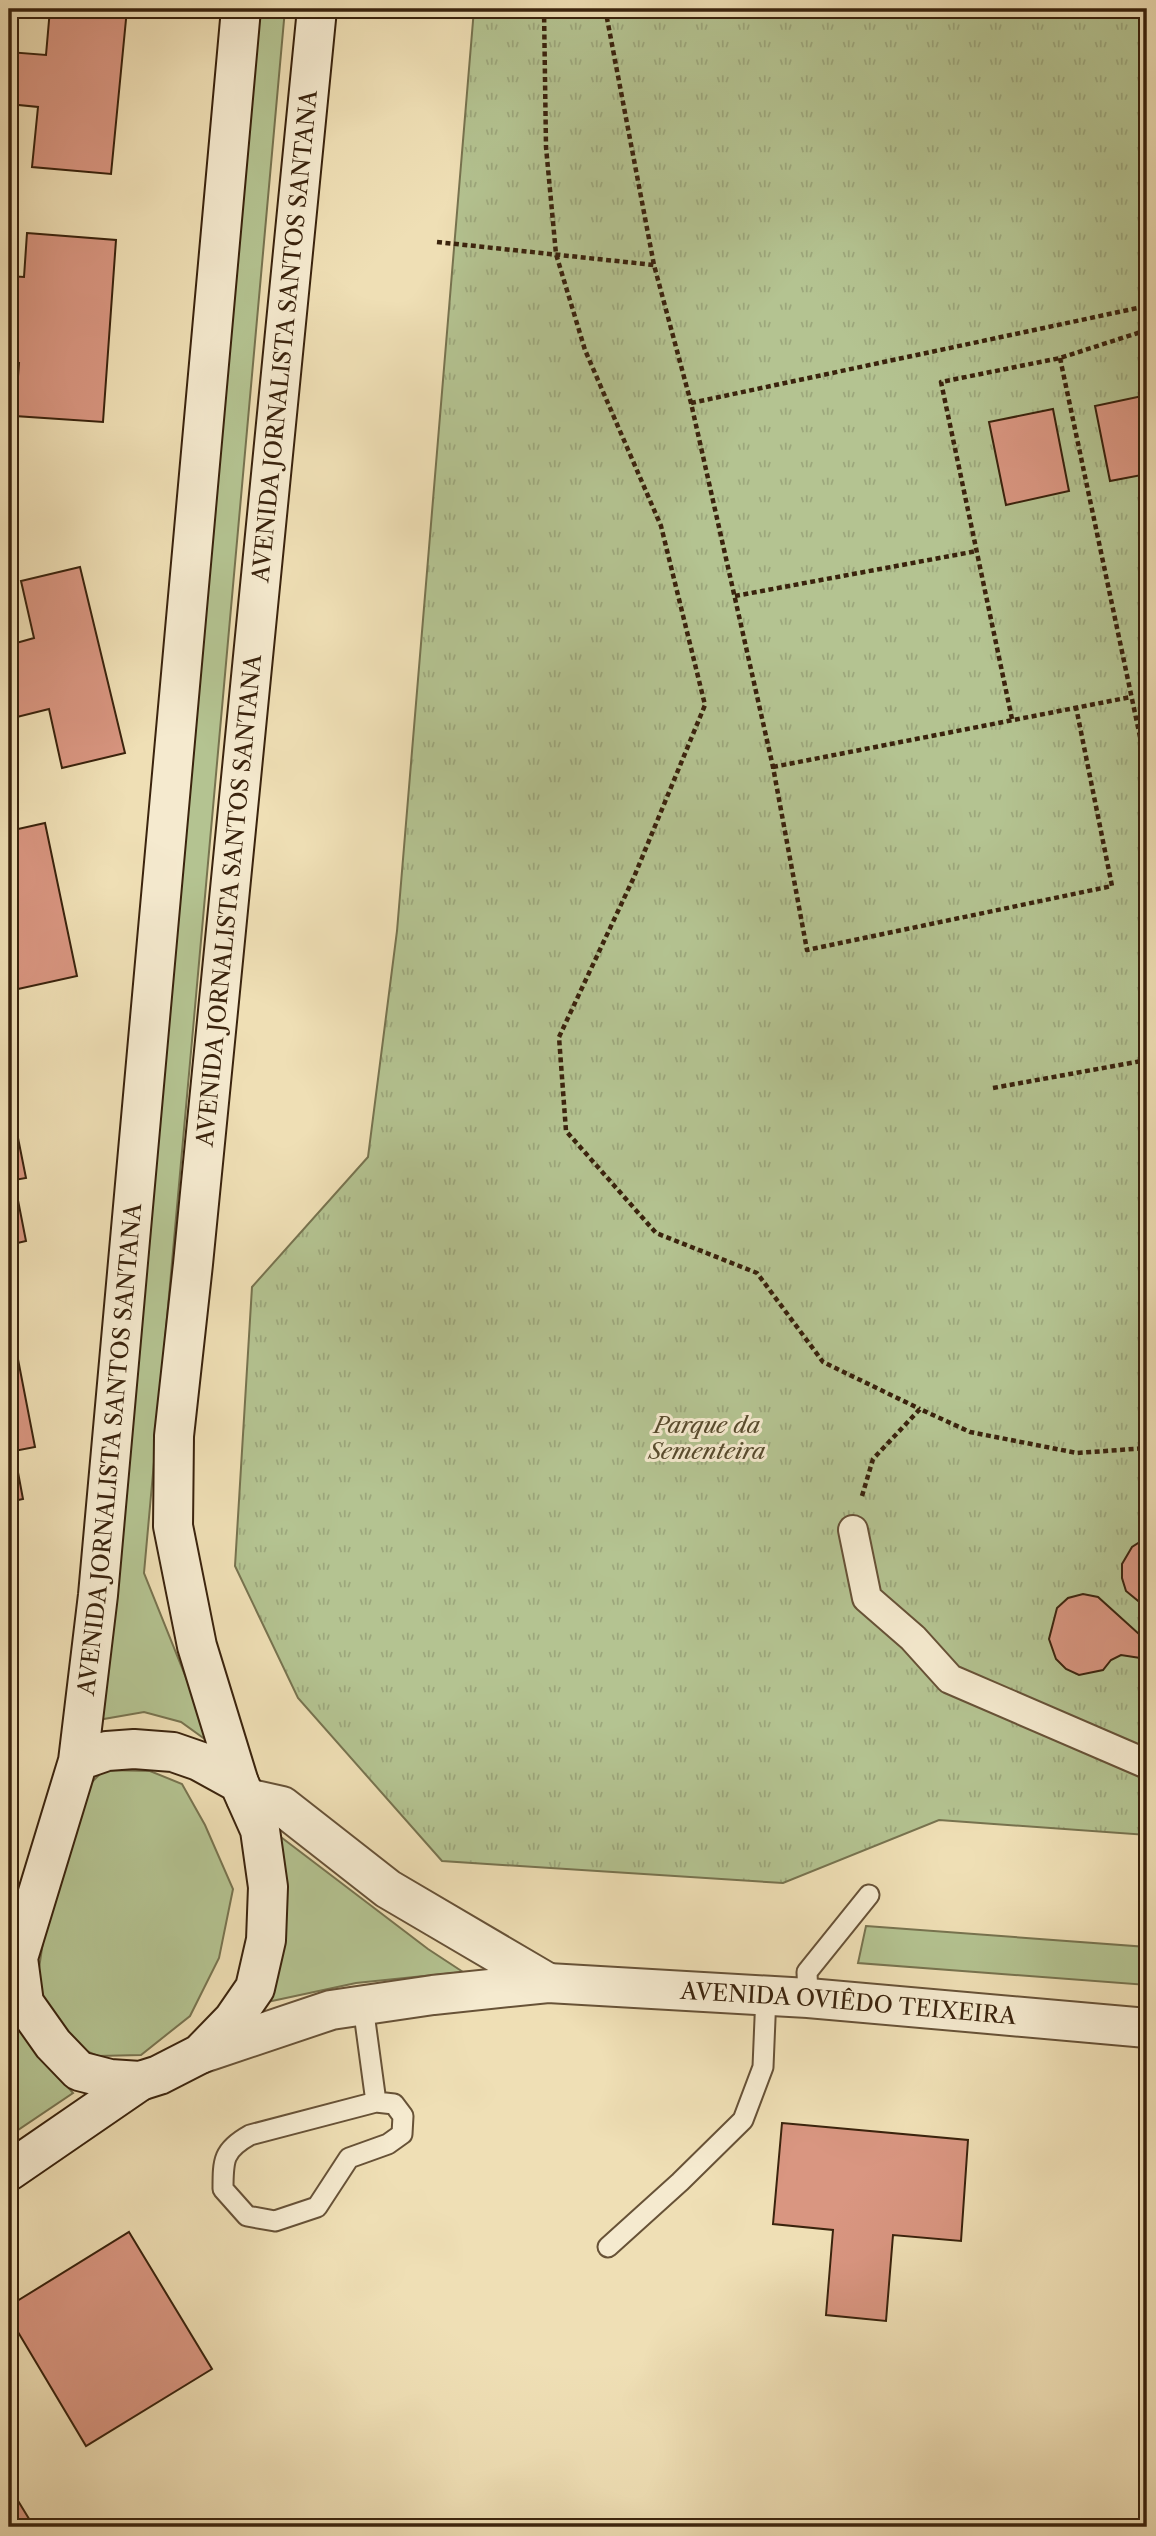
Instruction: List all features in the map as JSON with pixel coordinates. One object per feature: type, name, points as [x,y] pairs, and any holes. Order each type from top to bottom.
[{"type":"main road","name":"AVENIDA JORNALISTA SANTOS SANTANA","points":[[13,1965],[78,1761],[98,1595],[242,9]]},
{"type":"main road","name":"AVENIDA JORNALISTA SANTOS SANTANA","points":[[200,2054],[233,2020],[255,1988],[266,1940],[268,1887],[260,1830],[243,1791],[197,1646],[184,1586],[173,1526],[174,1436],[317,9]]},
{"type":"main road","name":"AVENIDA OVIÊDO TEIXEIRA","points":[[78,1761],[107,1751],[134,1749],[173,1752],[199,1761],[243,1791],[282,1806],[388,1889],[548,1983]]},
{"type":"main road","points":[[13,1965],[24,2003],[53,2044],[79,2071],[110,2079],[140,2081]]},
{"type":"main road","name":"AVENIDA OVIÊDO TEIXEIRA","points":[[200,2054],[331,2010],[433,1995],[548,1983],[808,1998],[1147,2028]]},
{"type":"main road","points":[[9,2171],[140,2081],[159,2075],[200,2054]]},
{"type":"street","points":[[853,1530],[867,1598],[913,1638],[950,1679],[1147,1764]]},
{"type":"lane","points":[[808,1998],[807,1972],[869,1895]]},
{"type":"lane","points":[[608,2247],[743,2120],[763,2067],[766,1995]]},
{"type":"lane","points":[[363,2006],[376,2102]]},
{"type":"lane","points":[[376,2102],[394,2104],[403,2116],[402,2134],[388,2144],[349,2158],[317,2207],[275,2221],[247,2216],[223,2189],[223,2161],[234,2143],[250,2135],[376,2102]]},
{"type":"path","points":[[544,9],[546,147],[556,254],[585,350],[661,526],[705,705],[634,877],[559,1037],[566,1131],[656,1233],[757,1273],[823,1362],[970,1432],[1077,1452],[1147,1448]]},
{"type":"path","points":[[627,9],[606,13],[654,265],[691,403],[735,596],[773,767],[807,950],[1112,886],[1076,706]]},
{"type":"path","points":[[437,242],[654,265]]},
{"type":"path","points":[[691,403],[1147,306]]},
{"type":"path","points":[[1012,719],[941,382],[1060,358],[1147,330]]},
{"type":"path","points":[[1060,358],[1147,770]]},
{"type":"path","points":[[735,596],[977,551]]},
{"type":"path","points":[[773,767],[1131,696]]},
{"type":"path","points":[[993,1087],[1147,1060]]},
{"type":"path","points":[[853,1530],[873,1459],[920,1409]]},
{"type":"green space","points":[[259,9],[285,9],[144,1573],[213,1745],[181,1722],[144,1712],[98,1720]]},
{"type":"green space","name":"Parque da Sementeira","points":[[474,9],[1147,9],[1147,1835],[939,1820],[783,1883],[442,1861],[298,1698],[235,1566],[252,1287],[368,1157],[397,931]]},
{"type":"green space","points":[[104,1770],[150,1771],[182,1784],[205,1825],[233,1889],[219,1958],[190,2016],[141,2055],[98,2056],[72,2045],[36,1988],[44,1935],[83,1791]]},
{"type":"green space","points":[[269,1828],[428,1949],[463,1972],[356,1983],[258,2004]]},
{"type":"green space","points":[[866,1926],[1147,1947],[1147,1985],[858,1963]]},
{"type":"green space","points":[[9,2016],[73,2093],[9,2136]]},
{"type":"building","points":[[50,9],[127,9],[111,174],[32,167],[38,107],[9,104],[9,52],[46,55]]},
{"type":"building","points":[[27,233],[116,240],[103,422],[15,416],[19,363],[9,363],[9,276],[24,277]]},
{"type":"building","points":[[1147,395],[1147,474],[1110,481],[1095,406]]},
{"type":"building","points":[[1053,409],[1069,491],[1006,505],[989,422]]},
{"type":"building","points":[[80,567],[125,753],[62,768],[49,709],[9,719],[9,645],[34,638],[21,581]]},
{"type":"building","points":[[45,823],[77,976],[9,991],[9,831]]},
{"type":"building","points":[[15,1123],[26,1178],[14,1180],[26,1241],[9,1245],[9,1125]]},
{"type":"building","points":[[16,1349],[35,1447],[14,1451],[23,1499],[9,1502],[9,1351]]},
{"type":"building","points":[[1146,1538],[1147,1659],[1121,1655],[1111,1660],[1103,1670],[1079,1675],[1066,1669],[1056,1659],[1049,1639],[1057,1608],[1068,1598],[1083,1594],[1098,1597],[1140,1635],[1143,1605],[1126,1591],[1122,1564],[1132,1547]]},
{"type":"building","points":[[782,2123],[968,2140],[961,2241],[893,2235],[886,2321],[826,2315],[833,2230],[773,2224]]},
{"type":"building","points":[[129,2232],[212,2369],[86,2446],[9,2317],[9,2306]]},
{"type":"building","points":[[9,2486],[34,2527],[9,2527]]}]
